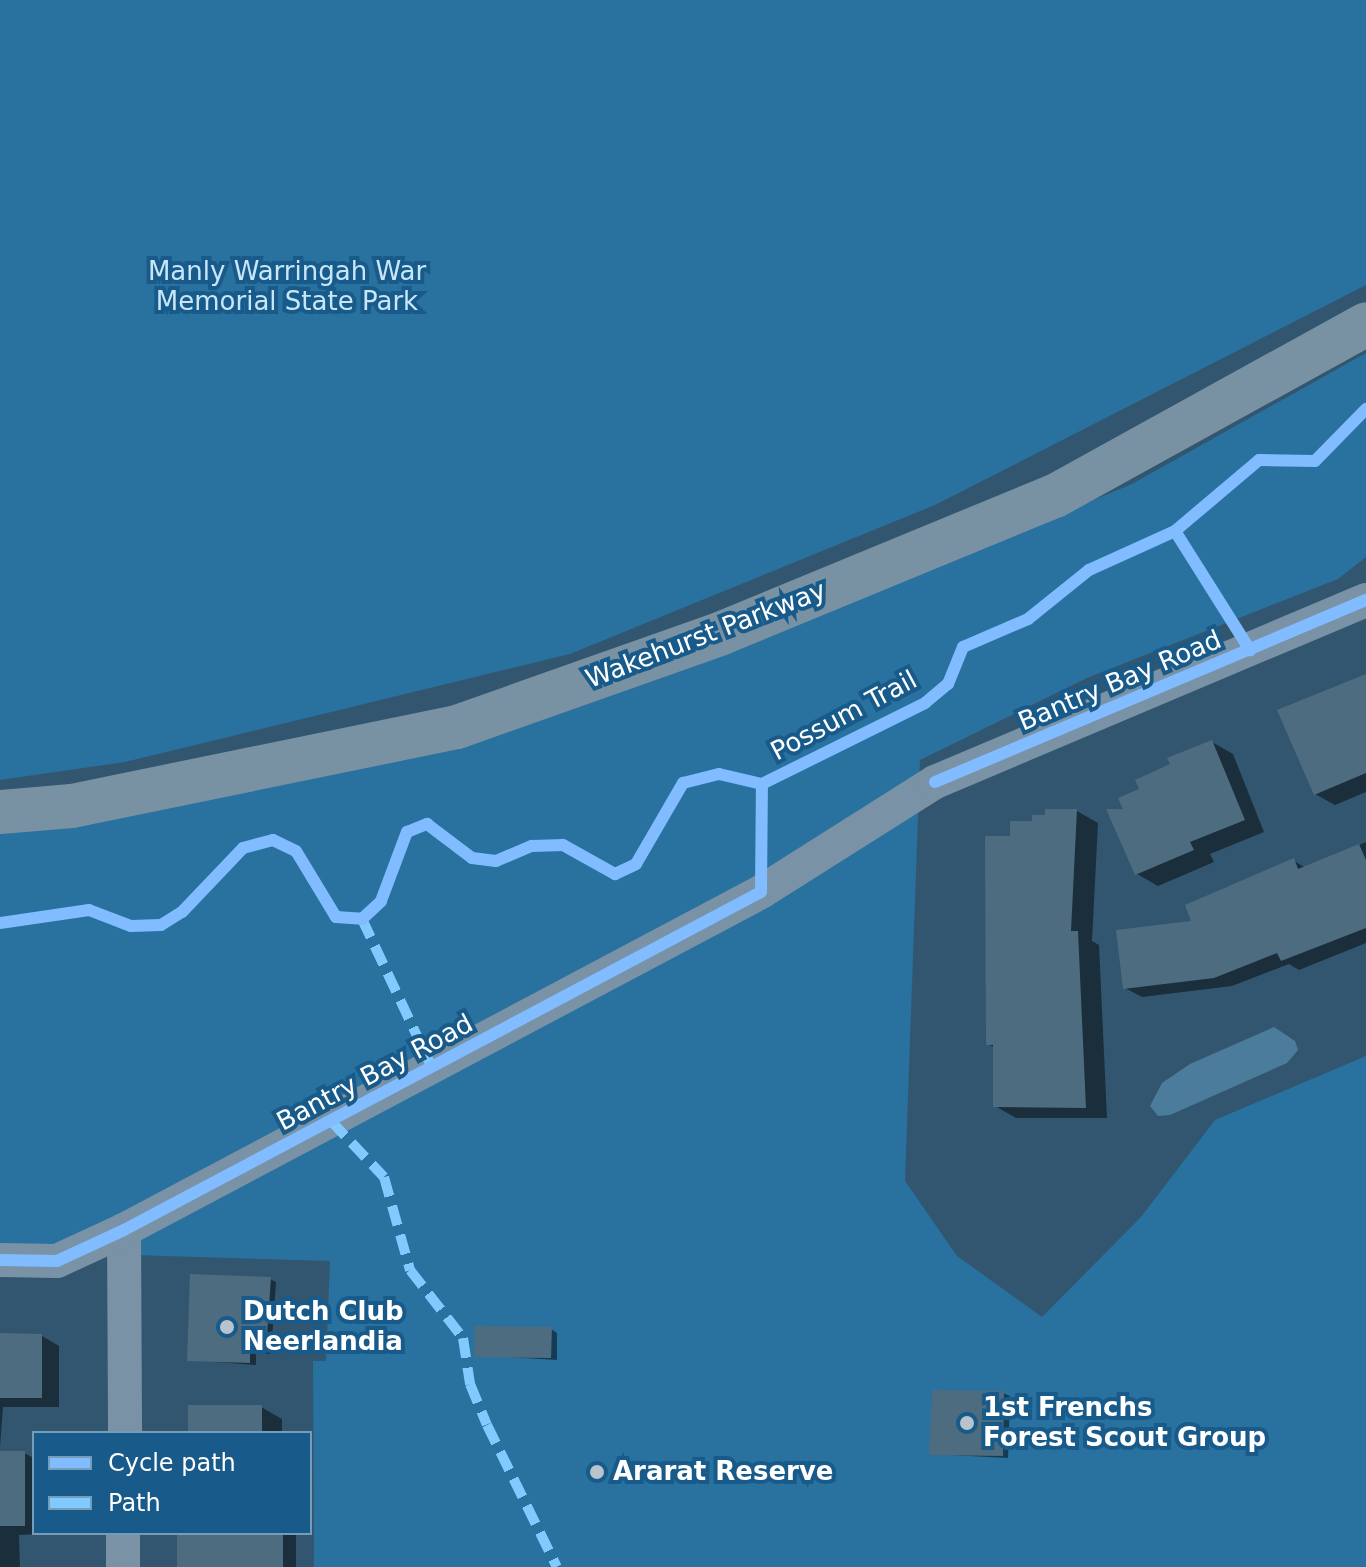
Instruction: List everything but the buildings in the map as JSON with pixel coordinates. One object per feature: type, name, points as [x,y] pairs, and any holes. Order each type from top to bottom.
[{"type":"main road","name":"Wakehurst Parkway","points":[[0,812],[72,806],[457,727],[722,633],[1055,496],[1366,324]]},
{"type":"street","name":"Bantry Bay Road","points":[[0,1260],[57,1261],[124,1230],[761,892],[935,782],[1366,600]]},
{"type":"street","points":[[124,1230],[125,1431]]},
{"type":"street","points":[[123,1535],[123,1567]]},
{"type":"green space","name":"Manly Warringah War Memorial State Park","points":[[0,0],[1366,0],[1366,285],[935,505],[570,654],[125,762],[0,780]]},
{"type":"green space","points":[[1366,353],[1366,557],[1338,579],[1087,678],[920,760],[905,1181],[957,1256],[1042,1317],[1141,1217],[1215,1120],[1366,1056],[1366,1567],[314,1567],[313,1361],[326,1361],[330,1261],[0,1251],[0,833],[767,635],[1132,484]]},
{"type":"shaded area","points":[[1274,1027],[1295,1041],[1298,1050],[1287,1063],[1170,1115],[1158,1116],[1150,1106],[1162,1083],[1190,1064]]},
{"type":"marked path","points":[[362,919],[432,1068]]},
{"type":"marked path","points":[[331,1121],[384,1177],[410,1270],[463,1338],[470,1384],[557,1567]]},
{"type":"cycle path","name":"Possum Trail","points":[[0,923],[89,910],[131,926],[161,925],[182,912],[243,848],[273,840],[296,851],[336,917],[362,919],[381,901],[407,832],[427,824],[472,858],[496,861],[532,846],[563,845],[615,874],[636,864],[683,783],[719,774],[762,784],[925,703],[948,684],[963,647],[1028,619],[1089,570],[1175,531],[1259,460],[1315,461],[1366,409]]},
{"type":"cycle path","points":[[1175,531],[1250,650]]},
{"type":"cycle path","points":[[935,782],[1366,600]]},
{"type":"cycle path","points":[[0,1260],[57,1261],[124,1230],[761,892],[762,784]]},
{"type":"place","name":"Dutch Club Neerlandia","points":[[227,1327]]},
{"type":"place","name":"1st Frenchs Forest Scout Group","points":[[967,1423]]},
{"type":"place","name":"Ararat Reserve","points":[[597,1472]]}]
